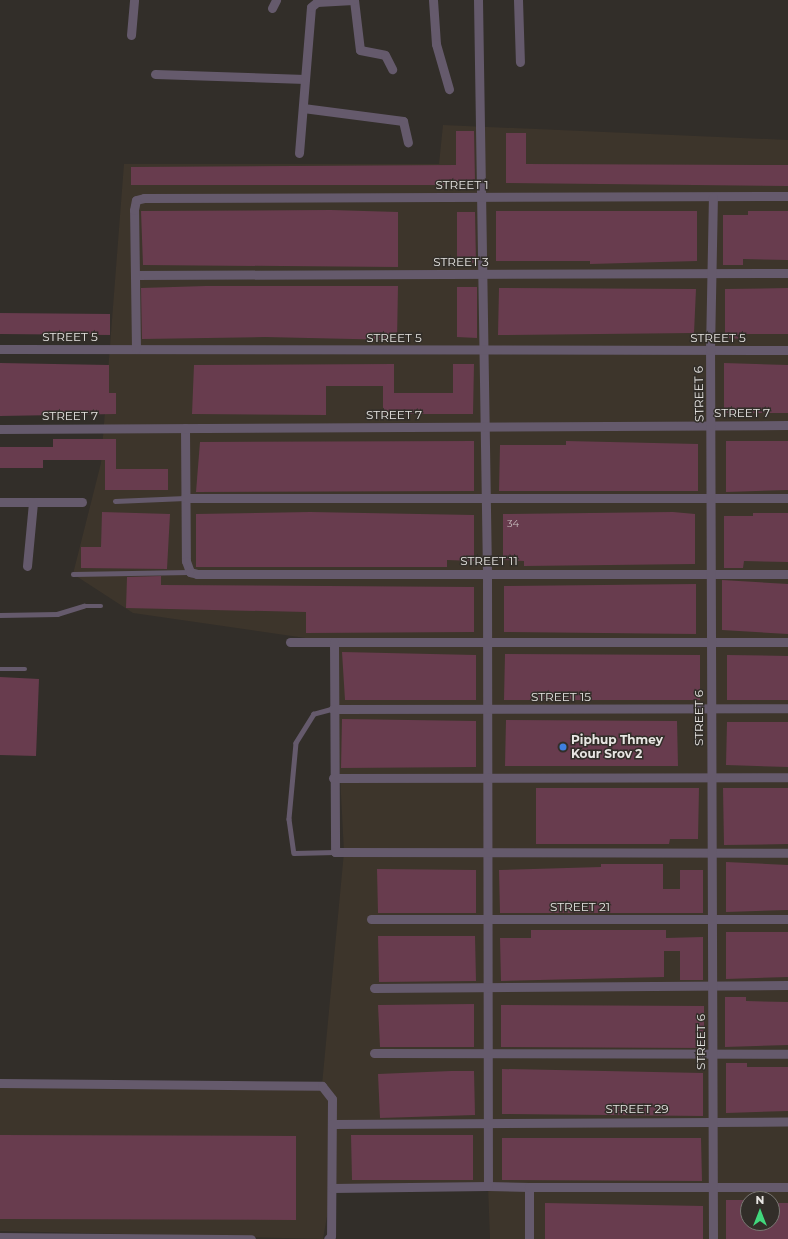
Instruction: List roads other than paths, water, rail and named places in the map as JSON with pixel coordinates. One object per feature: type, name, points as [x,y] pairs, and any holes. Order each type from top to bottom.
[{"type":"street","points":[[131,35],[134,0]]},
{"type":"street","points":[[298,153],[312,4],[354,0],[360,50],[385,55],[392,69]]},
{"type":"street","points":[[433,0],[436,44],[449,89]]},
{"type":"street","points":[[478,0],[487,572],[485,919],[488,1186]]},
{"type":"street","points":[[518,0],[520,62]]},
{"type":"street","points":[[155,74],[305,80]]},
{"type":"street","points":[[303,108],[403,121],[408,142]]},
{"type":"street","name":"STREET 1","points":[[135,275],[136,200],[788,196]]},
{"type":"street","name":"STREET 6","points":[[713,197],[710,350],[712,574],[711,777],[714,852],[713,1239]]},
{"type":"street","name":"STREET 3","points":[[135,275],[788,273]]},
{"type":"street","points":[[135,275],[136,349]]},
{"type":"street","name":"STREET 5","points":[[0,349],[788,350]]},
{"type":"street","name":"STREET 7","points":[[0,429],[788,425]]},
{"type":"street","points":[[185,428],[186,561],[190,572]]},
{"type":"street","points":[[185,498],[486,496],[711,499],[788,498]]},
{"type":"street","points":[[0,502],[82,502]]},
{"type":"street","points":[[26,566],[33,502]]},
{"type":"street","name":"STREET 11","points":[[190,572],[788,574]]},
{"type":"street","points":[[290,642],[788,642]]},
{"type":"street","points":[[334,642],[333,778],[335,852],[788,853]]},
{"type":"street","name":"STREET 15","points":[[333,709],[788,708]]},
{"type":"street","points":[[333,778],[788,777]]},
{"type":"street","name":"STREET 21","points":[[371,919],[788,919]]},
{"type":"street","points":[[374,988],[788,985]]},
{"type":"street","points":[[374,1053],[788,1054]]},
{"type":"street","points":[[0,1083],[322,1086],[332,1099],[331,1236],[328,1239]]},
{"type":"street","name":"STREET 29","points":[[332,1124],[487,1121],[788,1122]]},
{"type":"street","points":[[332,1188],[488,1186],[788,1187]]},
{"type":"street","points":[[529,1187],[529,1239]]},
{"type":"street","points":[[0,1237],[251,1239]]},
{"type":"lane","points":[[115,501],[185,498]]},
{"type":"lane","points":[[73,574],[190,572]]},
{"type":"lane","points":[[0,615],[57,614],[84,606],[101,606]]},
{"type":"lane","points":[[0,669],[25,670]]},
{"type":"lane","points":[[333,709],[314,714],[296,742],[289,819],[294,853],[335,852]]},
{"type":"place","name":"Piphup Thmey Kour Srov 2","points":[[563,747]]}]
